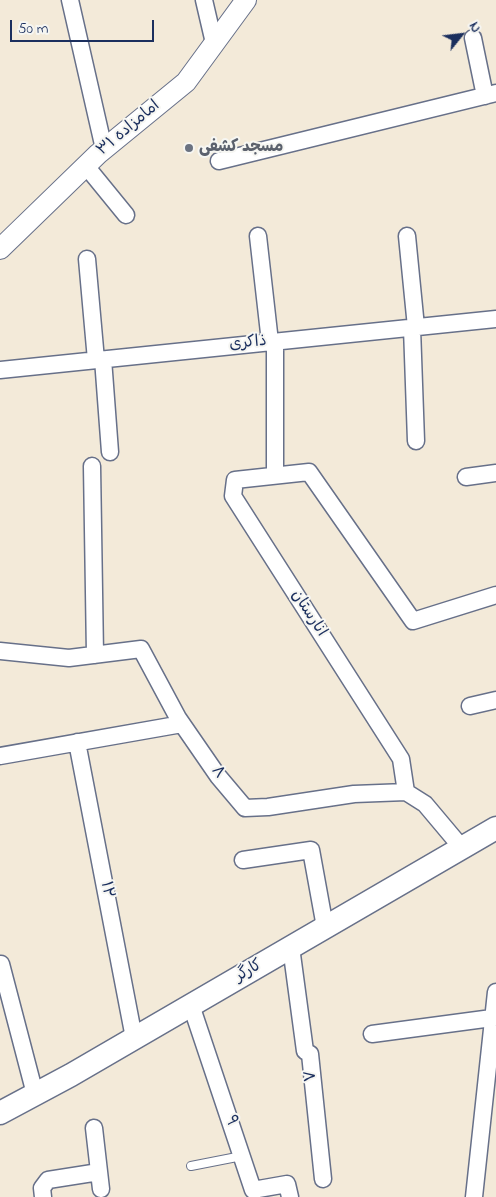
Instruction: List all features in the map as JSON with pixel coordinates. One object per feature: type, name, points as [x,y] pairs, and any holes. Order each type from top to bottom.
[{"type":"main road","name":"کارگر","points":[[0,1113],[134,1038],[496,828]]},
{"type":"street","points":[[70,0],[104,149]]},
{"type":"street","points":[[204,0],[214,43]]},
{"type":"street","name":"امامزاده ۳۱","points":[[0,249],[104,149],[186,82],[246,0]]},
{"type":"street","points":[[219,161],[491,95],[473,38]]},
{"type":"street","points":[[86,166],[126,215]]},
{"type":"street","points":[[258,236],[272,342],[279,474],[309,472],[413,621],[496,595]]},
{"type":"street","points":[[406,236],[414,328],[416,441]]},
{"type":"street","points":[[88,259],[110,452]]},
{"type":"street","name":"ذاکری","points":[[0,370],[496,319]]},
{"type":"street","points":[[92,466],[95,655]]},
{"type":"street","points":[[466,477],[496,473]]},
{"type":"street","name":"انارستان","points":[[279,474],[235,480],[233,496],[401,759],[406,792]]},
{"type":"street","name":"۸","points":[[0,651],[69,658],[141,649],[182,724],[218,776],[245,808],[268,807],[354,794],[406,792]]},
{"type":"street","points":[[470,706],[496,700]]},
{"type":"street","points":[[0,756],[182,724]]},
{"type":"street","name":"۱۲","points":[[77,742],[134,1038]]},
{"type":"street","points":[[406,792],[425,804],[462,848]]},
{"type":"street","points":[[243,860],[310,850],[325,927]]},
{"type":"street","name":"۷","points":[[291,947],[305,1051],[310,1054],[323,1179]]},
{"type":"street","points":[[1,964],[35,1094]]},
{"type":"street","points":[[474,1197],[496,992]]},
{"type":"street","name":"۹","points":[[191,1005],[253,1190],[287,1184],[290,1197]]},
{"type":"street","points":[[372,1034],[492,1018]]},
{"type":"street","points":[[94,1128],[101,1189]]},
{"type":"street","points":[[43,1197],[42,1188],[48,1180],[99,1172]]},
{"type":"lane","points":[[191,1166],[242,1156]]},
{"type":"place","name":"مسجد کشفی","points":[[189,148]]}]
